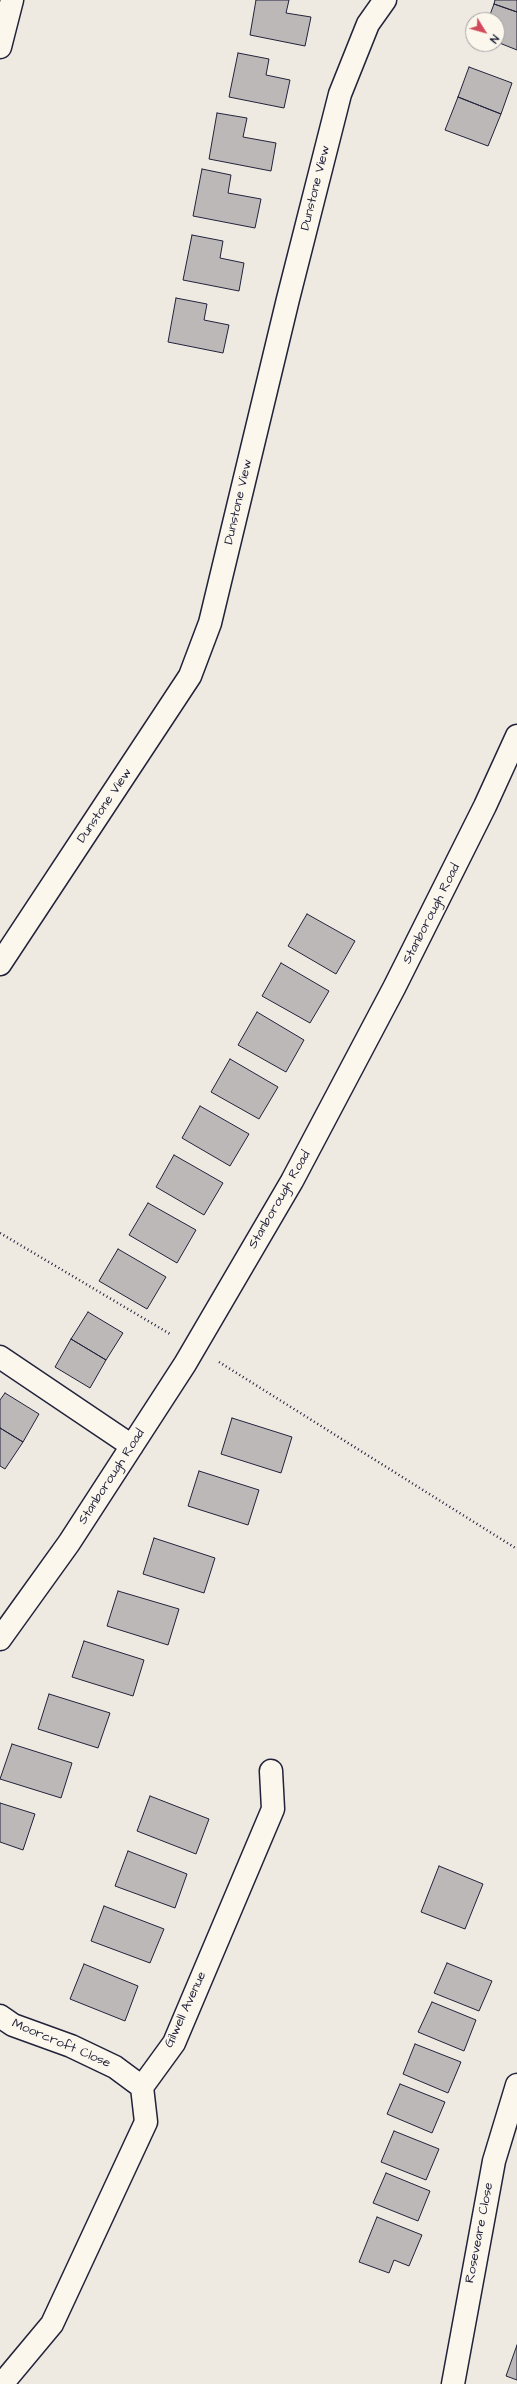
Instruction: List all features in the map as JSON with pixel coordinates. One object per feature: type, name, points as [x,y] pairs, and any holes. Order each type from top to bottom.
[{"type":"street","points":[[0,47],[12,0]]},
{"type":"street","name":"Dunstone View","points":[[0,964],[190,676],[210,623],[286,306],[340,94],[368,24],[385,0]]},
{"type":"street","name":"Stanborough Road","points":[[0,1638],[69,1543],[194,1349],[292,1181],[394,988],[485,806],[517,736]]},
{"type":"street","points":[[0,1357],[132,1446]]},
{"type":"street","name":"Gilwell Avenue","points":[[142,2087],[174,2043],[272,1809],[271,1771]]},
{"type":"street","name":"Moorcroft Close","points":[[0,2016],[13,2025],[71,2046],[115,2067],[142,2087]]},
{"type":"street","name":"Roseveare Close","points":[[453,2384],[494,2162],[517,2085]]},
{"type":"street","points":[[2,2384],[52,2324],[101,2222],[146,2122],[142,2087]]},
{"type":"path","points":[[0,1233],[194,1349],[226,1365],[517,1549]]},
{"type":"building","points":[[256,0],[289,0],[286,13],[311,17],[305,46],[250,35]]},
{"type":"building","points":[[495,0],[517,0],[517,12],[494,4]]},
{"type":"building","points":[[494,4],[517,12],[517,50],[505,45],[505,12],[491,12]]},
{"type":"building","points":[[238,53],[269,59],[266,75],[290,80],[284,108],[229,97]]},
{"type":"building","points":[[469,67],[512,83],[501,114],[458,97]]},
{"type":"building","points":[[458,97],[501,114],[488,146],[445,130]]},
{"type":"building","points":[[217,113],[247,118],[243,137],[276,143],[271,171],[209,159]]},
{"type":"building","points":[[202,169],[231,175],[228,193],[261,199],[255,228],[193,216]]},
{"type":"building","points":[[192,235],[223,241],[220,258],[244,263],[239,291],[183,280]]},
{"type":"building","points":[[176,298],[207,304],[204,320],[229,325],[223,353],[168,342]]},
{"type":"building","points":[[307,914],[355,941],[336,974],[288,946]]},
{"type":"building","points":[[281,963],[329,991],[310,1023],[262,996]]},
{"type":"building","points":[[257,1012],[304,1040],[286,1072],[238,1045]]},
{"type":"building","points":[[230,1059],[278,1087],[259,1119],[211,1092]]},
{"type":"building","points":[[200,1106],[249,1134],[230,1166],[182,1138]]},
{"type":"building","points":[[174,1155],[223,1183],[204,1215],[156,1187]]},
{"type":"building","points":[[148,1203],[196,1230],[177,1263],[129,1235]]},
{"type":"building","points":[[118,1249],[166,1277],[147,1309],[99,1281]]},
{"type":"building","points":[[88,1312],[123,1333],[106,1360],[71,1339]]},
{"type":"building","points":[[71,1339],[106,1360],[90,1388],[55,1367]]},
{"type":"building","points":[[5,1393],[39,1414],[23,1442],[0,1428],[0,1400]]},
{"type":"building","points":[[232,1418],[292,1437],[281,1473],[221,1454]]},
{"type":"building","points":[[0,1428],[23,1442],[5,1469],[0,1466]]},
{"type":"building","points":[[199,1471],[259,1490],[248,1525],[188,1506]]},
{"type":"building","points":[[154,1538],[215,1558],[204,1593],[143,1574]]},
{"type":"building","points":[[118,1591],[179,1609],[168,1645],[107,1626]]},
{"type":"building","points":[[84,1641],[144,1660],[133,1696],[72,1677]]},
{"type":"building","points":[[49,1694],[110,1713],[98,1748],[38,1729]]},
{"type":"building","points":[[12,1744],[72,1763],[61,1798],[0,1779]]},
{"type":"building","points":[[150,1796],[209,1819],[196,1854],[137,1831]]},
{"type":"building","points":[[0,1803],[35,1814],[23,1850],[0,1842]]},
{"type":"building","points":[[128,1851],[187,1874],[175,1908],[115,1886]]},
{"type":"building","points":[[439,1866],[483,1884],[465,1929],[421,1912]]},
{"type":"building","points":[[104,1906],[164,1929],[150,1963],[91,1941]]},
{"type":"building","points":[[447,1963],[492,1981],[479,2011],[434,1993]]},
{"type":"building","points":[[84,1964],[138,1986],[125,2021],[70,1999]]},
{"type":"building","points":[[432,2002],[476,2020],[464,2051],[418,2032]]},
{"type":"building","points":[[415,2044],[461,2062],[448,2093],[403,2074]]},
{"type":"building","points":[[400,2084],[445,2102],[432,2133],[387,2114]]},
{"type":"building","points":[[394,2131],[439,2149],[426,2180],[381,2162]]},
{"type":"building","points":[[386,2173],[430,2191],[418,2221],[373,2203]]},
{"type":"building","points":[[377,2217],[422,2235],[409,2266],[394,2260],[389,2273],[359,2262]]},
{"type":"building","points":[[517,2345],[517,2380],[506,2376]]}]
